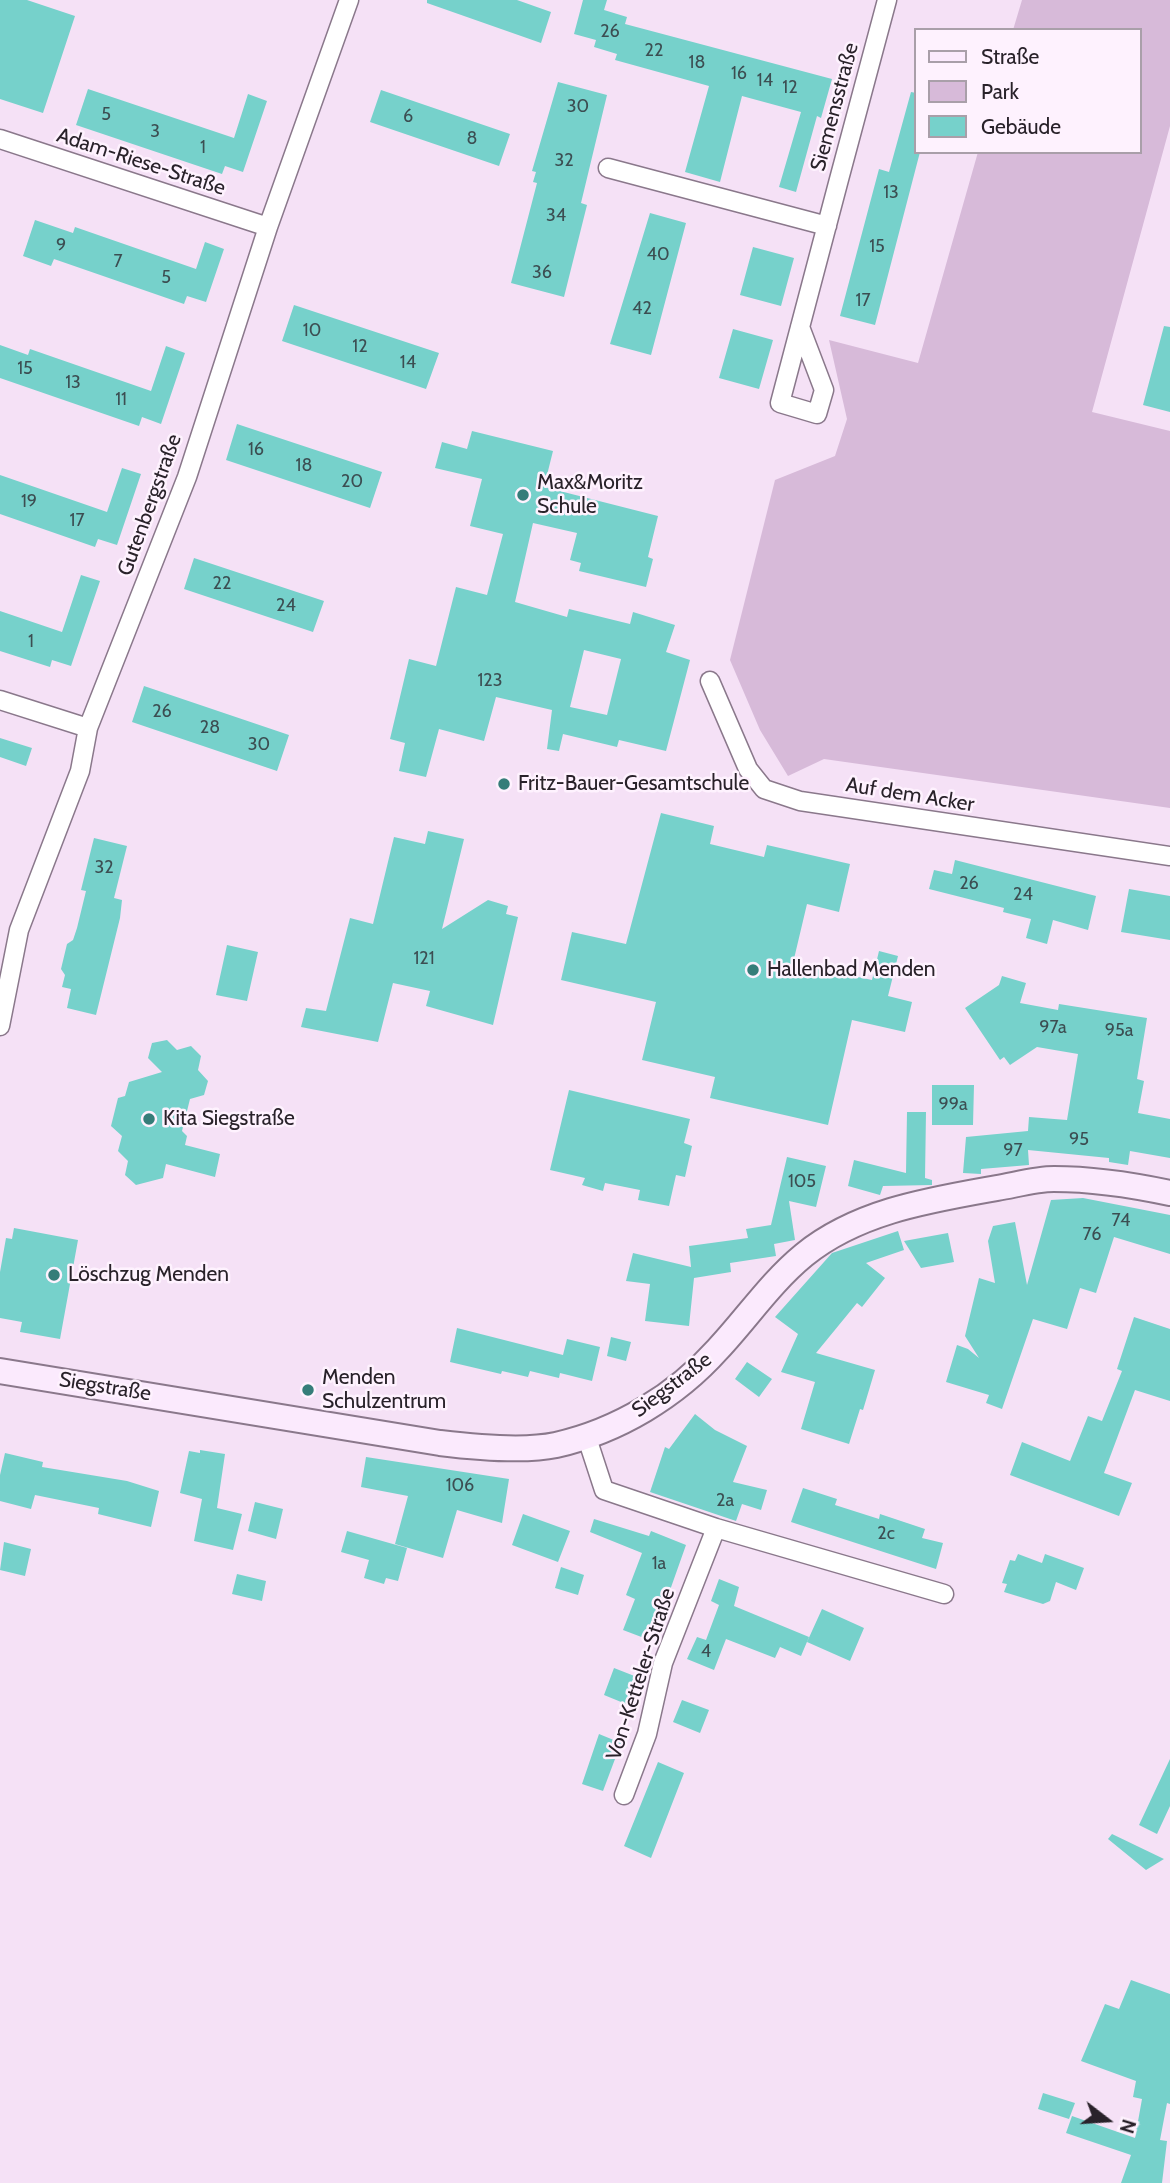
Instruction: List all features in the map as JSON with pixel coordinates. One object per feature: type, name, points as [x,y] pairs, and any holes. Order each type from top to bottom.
[{"type":"main road","name":"Siegstraße","points":[[0,1371],[455,1445],[544,1446],[586,1435],[638,1414],[679,1385],[717,1351],[775,1283],[805,1255],[836,1234],[877,1215],[921,1202],[1052,1179],[1126,1184],[1170,1193]]},
{"type":"street","name":"Gutenbergstraße","points":[[0,1026],[19,930],[80,771],[88,728],[187,477],[268,227],[349,0]]},
{"type":"street","name":"Siemensstraße","points":[[800,327],[887,0]]},
{"type":"street","name":"Adam-Riese-Straße","points":[[0,139],[268,227]]},
{"type":"street","points":[[608,168],[827,226]]},
{"type":"street","name":"Auf dem Acker","points":[[710,681],[748,769],[764,789],[800,801],[1170,856]]},
{"type":"street","points":[[0,700],[88,728]]},
{"type":"street","points":[[586,1435],[604,1490],[716,1528],[944,1594]]},
{"type":"street","name":"Von-Ketteler-Straße","points":[[624,1796],[646,1734],[663,1663],[716,1528]]},
{"type":"green space","points":[[1022,0],[1170,0],[1170,126],[1092,412],[1170,431],[1170,808],[824,759],[788,776],[760,730],[730,660],[775,480],[835,456],[847,419],[829,340],[918,363],[977,154],[1142,154],[1142,28],[1014,28]]},
{"type":"building","points":[[0,0],[27,0],[75,16],[43,113],[0,99]]},
{"type":"building","points":[[427,0],[517,0],[551,12],[541,43],[427,3]]},
{"type":"building","points":[[583,0],[607,0],[604,10],[627,17],[625,24],[832,79],[821,118],[817,116],[796,192],[779,187],[801,112],[742,96],[720,182],[685,172],[709,86],[615,60],[617,54],[594,47],[596,40],[574,34]]},
{"type":"building","points":[[558,82],[607,95],[581,203],[587,205],[564,297],[511,283],[537,183],[533,182],[536,172],[532,171]]},
{"type":"building","points":[[88,89],[234,138],[248,94],[267,101],[243,172],[225,166],[222,174],[76,125]]},
{"type":"building","points":[[381,90],[510,134],[499,166],[370,122]]},
{"type":"building","points":[[911,92],[914,93],[914,154],[919,154],[875,325],[840,316],[879,169],[889,172]]},
{"type":"building","points":[[650,213],[686,223],[651,355],[610,344]]},
{"type":"building","points":[[35,220],[73,233],[75,227],[196,269],[205,242],[224,249],[206,302],[187,296],[184,304],[54,259],[51,266],[23,256]]},
{"type":"building","points":[[753,247],[794,258],[781,306],[740,295]]},
{"type":"building","points":[[294,305],[439,353],[426,389],[282,341]]},
{"type":"building","points":[[1164,326],[1170,327],[1170,412],[1143,405]]},
{"type":"building","points":[[733,329],[773,340],[759,389],[719,378]]},
{"type":"building","points":[[0,345],[28,355],[30,349],[151,391],[166,346],[185,353],[161,424],[142,417],[139,426],[0,378]]},
{"type":"building","points":[[237,424],[382,472],[370,508],[226,460]]},
{"type":"building","points":[[472,431],[553,451],[544,487],[658,516],[648,557],[653,559],[646,587],[579,571],[581,563],[570,560],[577,533],[533,523],[515,602],[567,617],[569,609],[630,624],[633,612],[675,625],[666,652],[690,660],[666,751],[619,740],[617,747],[563,734],[559,751],[547,749],[552,710],[496,697],[484,741],[439,729],[426,777],[399,771],[405,743],[390,739],[409,659],[436,666],[456,587],[487,595],[503,534],[470,526],[482,479],[435,468],[442,442],[467,449]],"holes":[[[584,650],[621,659],[607,715],[570,707]]]},
{"type":"building","points":[[122,468],[141,474],[117,545],[98,539],[95,547],[0,514],[0,475],[107,512]]},
{"type":"building","points":[[194,558],[324,601],[313,632],[184,589]]},
{"type":"building","points":[[81,575],[100,581],[71,666],[52,660],[50,667],[0,651],[0,611],[62,632]]},
{"type":"building","points":[[144,686],[289,735],[277,771],[132,722]]},
{"type":"building","points":[[0,738],[32,748],[26,766],[0,757]]},
{"type":"building","name":"Hallenbad Menden","points":[[661,813],[714,826],[710,844],[764,857],[767,845],[850,864],[839,912],[807,904],[793,963],[872,980],[879,951],[898,956],[888,996],[912,1002],[905,1032],[852,1020],[828,1125],[710,1098],[715,1077],[642,1060],[656,1002],[561,980],[572,932],[626,944]]},
{"type":"building","points":[[428,831],[464,839],[442,929],[488,900],[508,906],[506,914],[518,917],[493,1025],[426,1006],[430,991],[393,983],[378,1042],[301,1027],[306,1008],[326,1011],[350,918],[373,924],[394,837],[425,844]]},
{"type":"building","points":[[94,838],[127,846],[114,898],[122,900],[120,918],[96,1015],[67,1008],[71,989],[62,987],[65,975],[61,969],[67,944],[73,940],[77,928],[86,891],[81,890]]},
{"type":"building","points":[[955,860],[1096,896],[1088,930],[1053,920],[1047,944],[1026,938],[1031,919],[1003,912],[1004,908],[929,889],[934,870],[952,874]]},
{"type":"building","points":[[1129,889],[1170,896],[1170,940],[1121,932]]},
{"type":"building","points":[[227,945],[258,952],[247,1001],[216,995]]},
{"type":"building","points":[[1002,976],[1026,983],[1020,1003],[1058,1010],[1059,1004],[1147,1018],[1137,1079],[1144,1081],[1138,1113],[1170,1119],[1170,1158],[1130,1151],[1128,1165],[1109,1162],[1109,1158],[1028,1150],[1029,1165],[981,1169],[981,1174],[963,1173],[966,1137],[1028,1131],[1029,1117],[1067,1120],[1078,1054],[1037,1047],[1010,1065],[1004,1057],[1000,1060],[965,1008],[999,985]]},
{"type":"building","name":"Kita Siegstraße","points":[[167,1040],[177,1050],[191,1046],[201,1056],[198,1070],[208,1081],[204,1095],[190,1099],[182,1131],[187,1136],[185,1145],[220,1154],[215,1177],[166,1164],[163,1178],[136,1185],[125,1175],[128,1161],[118,1151],[122,1136],[111,1126],[118,1098],[125,1096],[129,1082],[162,1072],[148,1058],[152,1043]]},
{"type":"building","points":[[932,1085],[974,1085],[973,1125],[932,1125]]},
{"type":"building","points":[[569,1090],[690,1119],[684,1143],[692,1146],[685,1177],[676,1175],[669,1206],[638,1200],[640,1190],[605,1183],[603,1191],[582,1185],[585,1178],[550,1170]]},
{"type":"building","points":[[907,1112],[926,1112],[925,1178],[932,1180],[932,1185],[883,1186],[880,1195],[848,1186],[854,1160],[906,1173]]},
{"type":"building","points":[[787,1157],[826,1166],[816,1207],[789,1201],[795,1240],[774,1244],[776,1256],[730,1263],[731,1272],[694,1278],[689,1326],[645,1321],[650,1284],[626,1281],[633,1253],[691,1267],[689,1246],[748,1238],[746,1229],[771,1225]]},
{"type":"building","points":[[1083,1198],[1170,1215],[1170,1254],[1114,1237],[1096,1293],[1080,1288],[1067,1329],[1033,1319],[1002,1409],[986,1403],[989,1395],[946,1382],[957,1345],[968,1349],[979,1358],[965,1336],[979,1278],[995,1283],[988,1241],[993,1226],[1015,1222],[1027,1285],[1051,1200]]},
{"type":"building","points":[[14,1228],[78,1240],[60,1339],[20,1332],[22,1322],[0,1318],[0,1272],[6,1238],[12,1239]]},
{"type":"building","points":[[898,1231],[904,1250],[866,1263],[885,1278],[862,1307],[857,1303],[816,1353],[875,1370],[849,1444],[801,1429],[815,1382],[781,1372],[798,1334],[775,1317],[832,1253]]},
{"type":"building","points":[[948,1233],[954,1262],[921,1268],[904,1241]]},
{"type":"building","points":[[1134,1317],[1170,1329],[1170,1401],[1135,1390],[1104,1473],[1132,1483],[1119,1516],[1010,1475],[1022,1442],[1070,1461],[1088,1416],[1102,1421],[1122,1371],[1117,1369]]},
{"type":"building","points":[[457,1328],[563,1355],[567,1339],[600,1347],[592,1381],[560,1373],[559,1378],[530,1371],[528,1377],[502,1371],[501,1374],[450,1362]]},
{"type":"building","points":[[611,1337],[631,1342],[626,1361],[607,1356]]},
{"type":"building","points":[[747,1362],[772,1379],[759,1397],[735,1379]]},
{"type":"building","points":[[695,1414],[715,1430],[747,1446],[733,1482],[767,1490],[761,1510],[742,1504],[736,1521],[650,1492],[665,1447],[669,1449]]},
{"type":"building","points":[[200,1450],[225,1454],[217,1508],[242,1514],[233,1550],[194,1541],[202,1499],[180,1493],[189,1451],[200,1453]]},
{"type":"building","points":[[5,1453],[43,1462],[42,1467],[127,1481],[159,1491],[151,1527],[98,1514],[99,1508],[35,1495],[31,1509],[0,1501],[0,1475]]},
{"type":"building","points":[[366,1457],[509,1479],[502,1523],[457,1510],[443,1558],[395,1544],[408,1496],[361,1487]]},
{"type":"building","points":[[803,1488],[837,1499],[835,1505],[879,1519],[880,1514],[925,1529],[922,1538],[943,1543],[936,1569],[791,1522]]},
{"type":"building","points":[[255,1502],[283,1509],[276,1539],[248,1531]]},
{"type":"building","points":[[523,1514],[570,1531],[558,1562],[512,1545]]},
{"type":"building","points":[[594,1519],[649,1536],[651,1531],[686,1545],[652,1641],[623,1630],[635,1599],[626,1595],[642,1553],[590,1532]]},
{"type":"building","points":[[347,1531],[407,1548],[398,1581],[386,1578],[384,1584],[364,1578],[369,1560],[341,1552]]},
{"type":"building","points":[[4,1542],[31,1549],[25,1576],[0,1570]]},
{"type":"building","points":[[1018,1554],[1042,1563],[1045,1554],[1084,1568],[1076,1590],[1056,1582],[1050,1601],[1043,1604],[1004,1592],[1007,1584],[1002,1583],[1010,1560],[1015,1561]]},
{"type":"building","points":[[561,1567],[584,1575],[578,1595],[555,1588]]},
{"type":"building","points":[[237,1574],[266,1581],[262,1601],[232,1594]]},
{"type":"building","points":[[719,1579],[739,1587],[734,1606],[809,1637],[801,1656],[780,1647],[775,1658],[726,1639],[714,1670],[687,1659],[697,1637],[706,1640],[719,1605],[711,1601]]},
{"type":"building","points":[[822,1609],[864,1628],[850,1661],[807,1642]]},
{"type":"building","points":[[614,1668],[637,1677],[626,1704],[604,1695]]},
{"type":"building","points":[[682,1700],[709,1710],[700,1733],[673,1722]]},
{"type":"building","points":[[599,1734],[621,1743],[603,1791],[582,1784]]},
{"type":"building","points":[[1170,1759],[1170,1806],[1157,1834],[1139,1825]]},
{"type":"building","points":[[658,1762],[684,1773],[651,1858],[624,1846]]},
{"type":"building","points":[[1112,1834],[1164,1859],[1146,1870],[1108,1839]]},
{"type":"building","points":[[1131,1980],[1170,1994],[1170,2104],[1167,2103],[1160,2140],[1167,2141],[1162,2183],[1121,2183],[1131,2155],[1066,2133],[1072,2116],[1135,2138],[1142,2099],[1133,2097],[1136,2081],[1081,2061],[1105,2004],[1119,2009]]},
{"type":"building","points":[[1043,2093],[1075,2103],[1069,2119],[1038,2109]]},
{"type":"place","name":"Max&Moritz Schule","points":[[523,495]]},
{"type":"place","name":"Fritz-Bauer-Gesamtschule","points":[[504,784]]},
{"type":"place","name":"Hallenbad Menden","points":[[753,970]]},
{"type":"place","name":"Kita Siegstraße","points":[[149,1119]]},
{"type":"place","name":"Löschzug Menden","points":[[54,1275]]},
{"type":"place","name":"Menden Schulzentrum","points":[[308,1390]]}]
